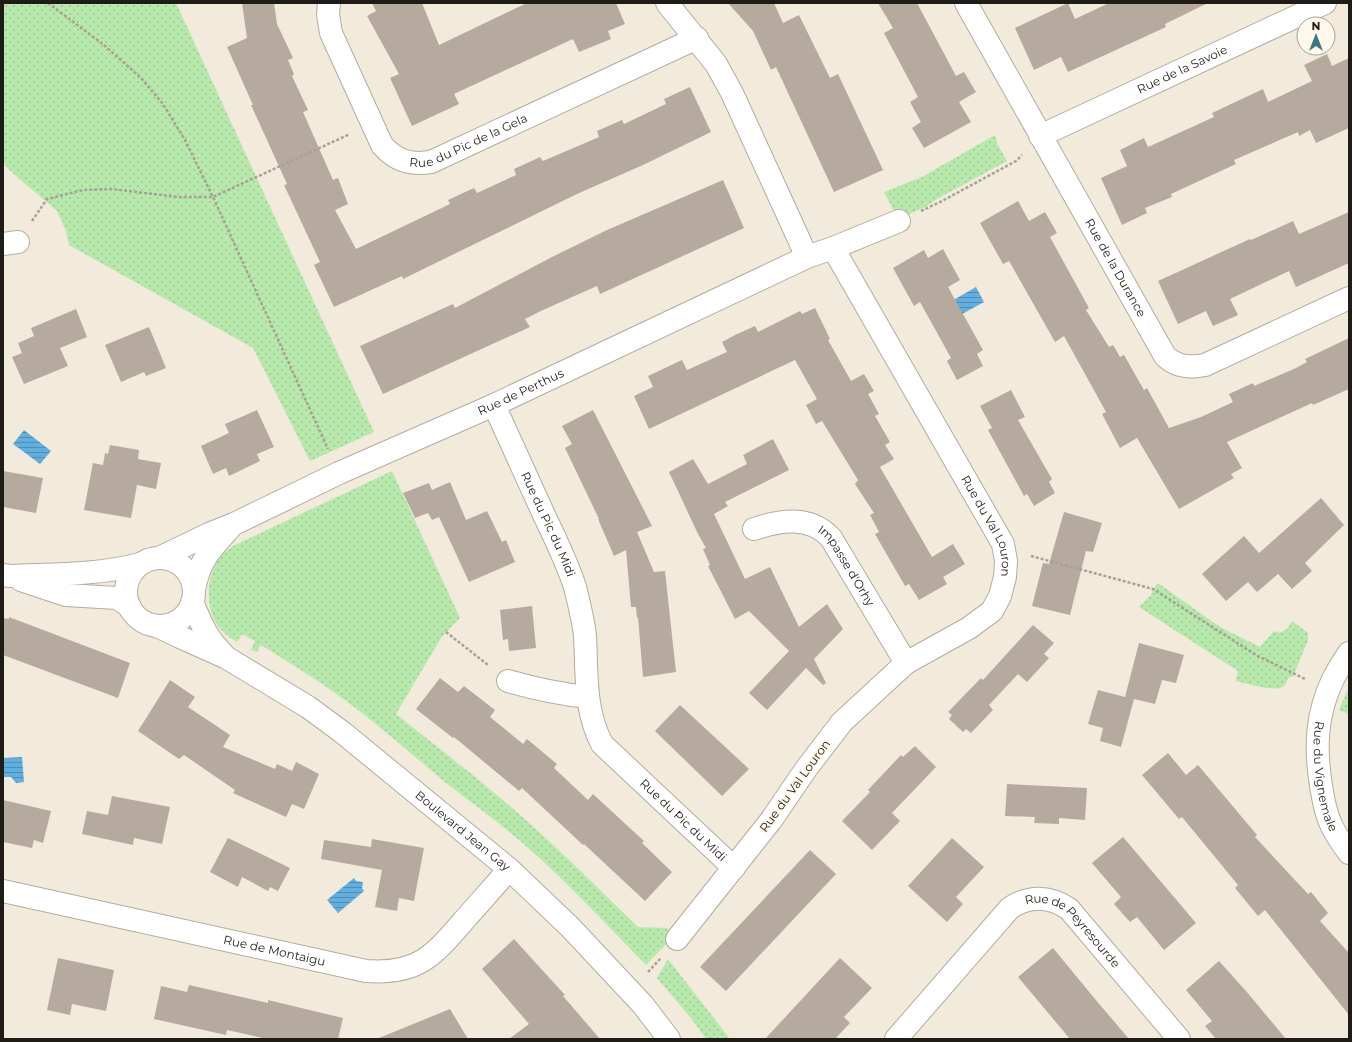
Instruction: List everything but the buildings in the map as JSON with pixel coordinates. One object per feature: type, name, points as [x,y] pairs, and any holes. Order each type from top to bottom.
[{"type":"street","name":"Rue du Pic de la Gela","points":[[329,3],[328,14],[331,33],[382,145],[392,155],[404,161],[411,162],[431,162],[697,38]]},
{"type":"street","points":[[667,3],[697,38],[716,64],[732,93],[807,257],[899,221]]},
{"type":"street","name":"Rue de la Durance","points":[[966,3],[1165,356],[1175,364],[1194,367],[1210,363],[1349,298]]},
{"type":"street","name":"Rue de la Savoie","points":[[1040,136],[1325,3]]},
{"type":"street","name":"Rue du Val Louron","points":[[734,868],[772,819],[842,722],[906,663],[969,628],[992,612],[997,604],[1003,586],[1006,570],[1003,544],[833,248]]},
{"type":"street","name":"Rue de Perthus","points":[[150,561],[234,524],[340,473],[494,404],[807,257]]},
{"type":"street","name":"Rue du Pic du Midi","points":[[494,404],[564,558],[574,586],[583,621],[588,697],[594,726],[602,744],[734,868],[677,939]]},
{"type":"street","name":"Impasse d'Orhy","points":[[754,529],[776,523],[799,521],[824,530],[831,538],[906,663]]},
{"type":"street","name":"Rue de Perthus","points":[[193,596],[196,575],[202,562],[210,550],[234,524]]},
{"type":"street","points":[[7,576],[101,572],[150,561],[176,562],[185,569],[191,578],[193,596],[187,612],[179,620],[168,625],[157,626],[146,623],[136,616],[130,607],[126,596],[126,585],[131,573],[150,561]]},
{"type":"street","points":[[7,576],[66,594],[116,598],[130,607]]},
{"type":"street","name":"Boulevard Jean Gay","points":[[193,596],[204,630],[211,642],[227,658]]},
{"type":"street","name":"Boulevard Jean Gay","points":[[157,626],[227,658],[308,707],[342,732],[509,869],[570,927],[621,981],[643,1005],[669,1039]]},
{"type":"street","name":"Rue du Vignemale","points":[[1349,653],[1337,672],[1322,707],[1318,727],[1317,751],[1319,774],[1330,822],[1339,840],[1349,853]]},
{"type":"street","points":[[508,681],[562,695],[588,697]]},
{"type":"street","name":"Rue de Montaigu","points":[[3,891],[366,971],[387,972],[416,964],[436,952],[509,869]]},
{"type":"street","name":"Rue de Peyresourde","points":[[896,1039],[1010,908],[1017,903],[1032,898],[1048,899],[1062,904],[1069,909],[1179,1039]]},
{"type":"path","points":[[48,3],[104,45],[145,83],[163,104],[185,140],[213,197],[340,473]]},
{"type":"path","points":[[11,243],[47,199],[83,190],[112,189],[178,197],[213,197],[372,124]]},
{"type":"path","points":[[899,221],[942,201],[1016,161],[1040,136]]},
{"type":"path","points":[[1005,554],[1026,554],[1153,589],[1256,655],[1328,690]]},
{"type":"path","points":[[446,632],[508,681]]},
{"type":"path","points":[[621,981],[639,966],[648,972],[677,939]]},
{"type":"green space","points":[[3,3],[176,3],[374,432],[310,461],[253,348],[69,245],[66,231],[57,211],[7,168],[3,161]]},
{"type":"green space","points":[[995,135],[998,145],[1007,161],[925,207],[898,219],[884,192],[922,177]]},
{"type":"green space","points":[[392,471],[460,618],[441,638],[396,714],[519,814],[638,927],[667,928],[675,935],[646,965],[542,860],[368,718],[322,684],[261,645],[257,652],[251,650],[255,641],[242,634],[237,642],[232,639],[220,628],[215,620],[209,602],[210,582],[212,573],[218,561],[228,550],[233,546]]},
{"type":"green space","points":[[1158,583],[1220,627],[1260,647],[1274,631],[1280,633],[1287,629],[1292,621],[1308,633],[1308,640],[1293,677],[1289,677],[1284,686],[1280,688],[1261,687],[1236,681],[1238,671],[1139,607],[1151,595],[1153,589]]},
{"type":"green space","points":[[1347,691],[1349,692],[1349,714],[1339,710]]},
{"type":"green space","points":[[668,959],[730,1039],[706,1039],[691,1018],[657,978]]},
{"type":"water","points":[[976,287],[984,302],[951,320],[943,306]]},
{"type":"water","points":[[24,430],[51,451],[40,464],[13,444]]},
{"type":"water","points":[[22,757],[24,782],[16,783],[11,777],[3,777],[3,758]]},
{"type":"water","points":[[354,878],[356,881],[363,883],[362,888],[364,891],[338,913],[327,900]]}]
